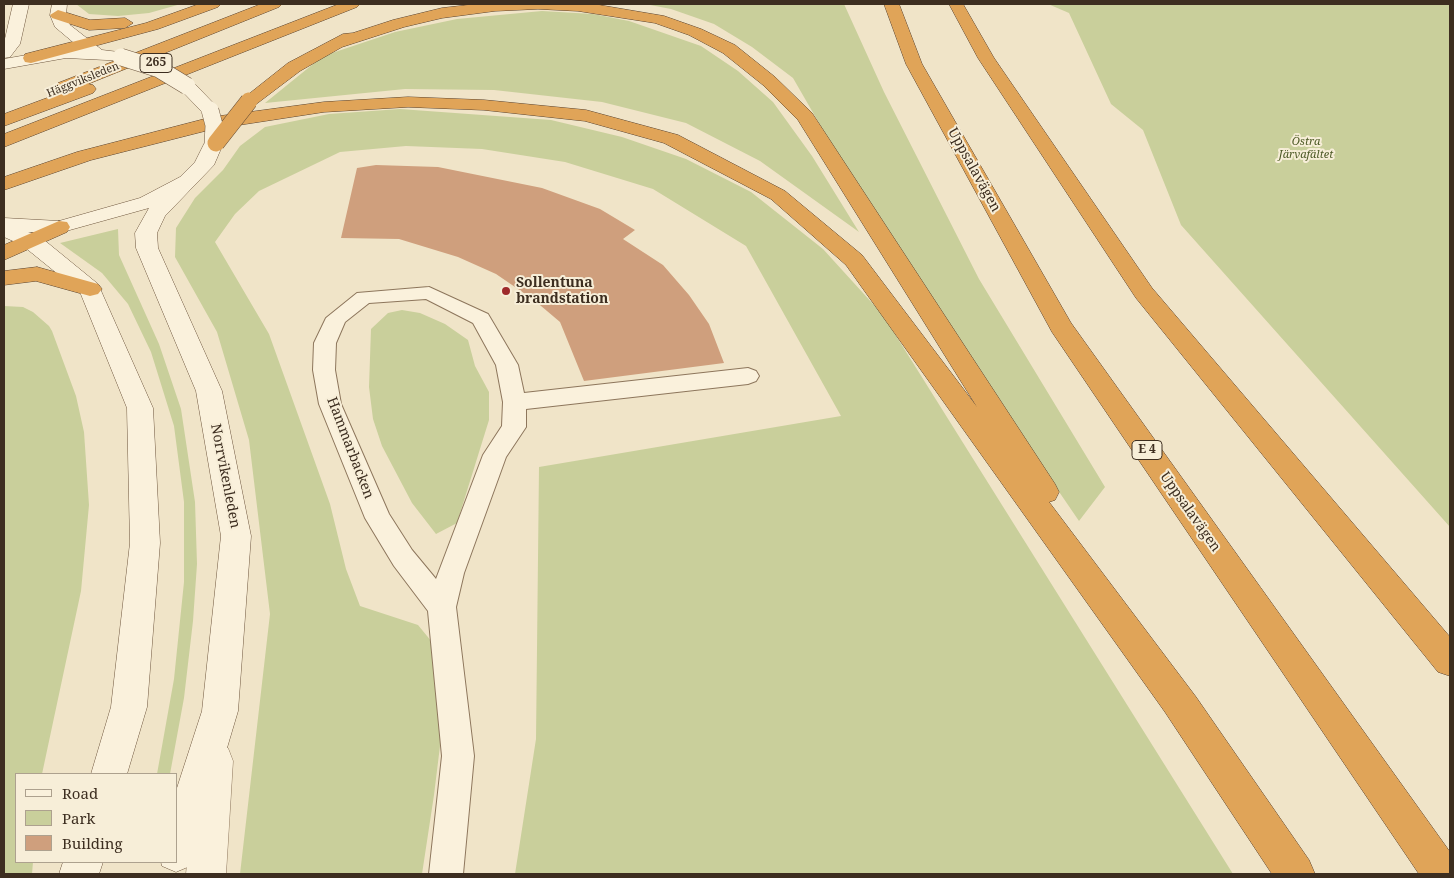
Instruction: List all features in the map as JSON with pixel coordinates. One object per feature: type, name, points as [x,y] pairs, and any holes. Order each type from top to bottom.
[{"type":"highway","points":[[59,9],[89,25],[117,25],[154,17],[197,4]]},
{"type":"highway","points":[[91,49],[213,4]]},
{"type":"highway","name":"Häggviksleden","points":[[4,111],[274,4]]},
{"type":"highway","name":"265","points":[[4,120],[308,4]]},
{"type":"highway","name":"265","points":[[4,141],[352,4]]},
{"type":"highway","points":[[214,145],[249,100],[294,67],[333,45],[424,4]]},
{"type":"highway","points":[[333,45],[399,23],[442,12],[495,6],[538,4],[578,6],[658,19],[695,32],[729,49],[769,81],[810,124],[1184,709],[1295,874]]},
{"type":"highway","name":"Uppsalavägen","points":[[891,4],[914,64],[1061,326],[1442,874]]},
{"type":"highway","points":[[956,4],[986,58],[1144,293],[1450,661]]},
{"type":"highway","points":[[4,152],[108,101]]},
{"type":"highway","points":[[4,184],[84,156],[212,123],[324,107],[408,102],[484,105],[586,116],[671,139],[778,195],[854,260],[1184,709]]},
{"type":"highway","points":[[4,253],[59,227]]},
{"type":"highway","points":[[4,278],[37,274],[90,289]]},
{"type":"main road","points":[[4,53],[12,44],[21,4]]},
{"type":"main road","points":[[59,9],[63,27],[91,49],[159,69],[188,86],[210,110],[214,125],[214,145]]},
{"type":"main road","points":[[4,64],[91,49]]},
{"type":"main road","name":"Norrvikenleden","points":[[178,846],[220,711],[236,536],[209,391],[147,248],[146,234],[156,213],[204,165],[214,145]]},
{"type":"main road","points":[[4,224],[59,227],[100,217],[147,202],[187,181]]},
{"type":"main road","points":[[4,230],[30,240],[90,289],[140,408],[145,542],[129,707],[109,773]]},
{"type":"main road","points":[[206,874],[220,711]]},
{"type":"lane","name":"Hammarbacken","points":[[442,607],[403,558],[378,518],[330,404],[324,370],[325,343],[336,318],[364,297],[429,293],[481,319],[507,365],[514,402],[514,426],[495,455],[451,573],[442,607],[458,756],[446,874]]},
{"type":"lane","points":[[514,402],[748,376]]},
{"type":"green space","points":[[76,4],[181,4],[149,13],[118,16],[89,14]]},
{"type":"green space","points":[[645,4],[844,4],[884,92],[979,279],[1105,487],[1079,521],[883,234],[793,78],[752,47],[714,24],[671,9]]},
{"type":"green space","name":"Östra Järvafältet","points":[[1048,4],[1450,4],[1450,527],[1181,225],[1143,130],[1111,104],[1069,13]]},
{"type":"green space","points":[[542,11],[593,14],[629,21],[701,46],[738,71],[773,102],[812,156],[859,232],[760,161],[686,123],[602,102],[494,90],[405,89],[265,103],[323,56],[395,32],[457,19]]},
{"type":"green space","points":[[400,109],[551,120],[622,137],[686,159],[751,192],[823,249],[883,315],[1233,874],[515,874],[536,739],[539,467],[841,416],[746,246],[653,189],[565,162],[482,149],[406,146],[340,152],[259,191],[235,214],[215,242],[269,334],[330,504],[346,569],[360,606],[418,625],[450,664],[422,874],[240,874],[270,614],[249,440],[217,332],[175,257],[176,228],[195,198],[223,170],[240,146],[265,127],[329,114]]},
{"type":"green space","points":[[118,229],[119,255],[159,344],[181,409],[195,502],[197,564],[193,621],[184,698],[170,773],[157,773],[174,679],[184,582],[184,502],[174,426],[151,352],[128,304],[102,273],[60,243]]},
{"type":"green space","points":[[4,306],[23,307],[33,312],[52,331],[76,396],[84,432],[89,505],[81,591],[42,773],[15,773],[15,863],[33,863],[32,874],[4,874]]},
{"type":"green space","points":[[402,310],[420,313],[445,324],[468,340],[475,366],[489,392],[489,420],[457,523],[436,534],[412,503],[382,446],[373,419],[369,387],[371,329],[388,313]]},
{"type":"building","points":[[376,165],[438,167],[542,188],[600,209],[635,230],[623,239],[663,265],[689,295],[709,324],[724,363],[584,381],[560,322],[534,300],[496,274],[458,257],[399,239],[341,238],[357,168]]},
{"type":"place","name":"Sollentuna brandstation","points":[[506,291]]}]
